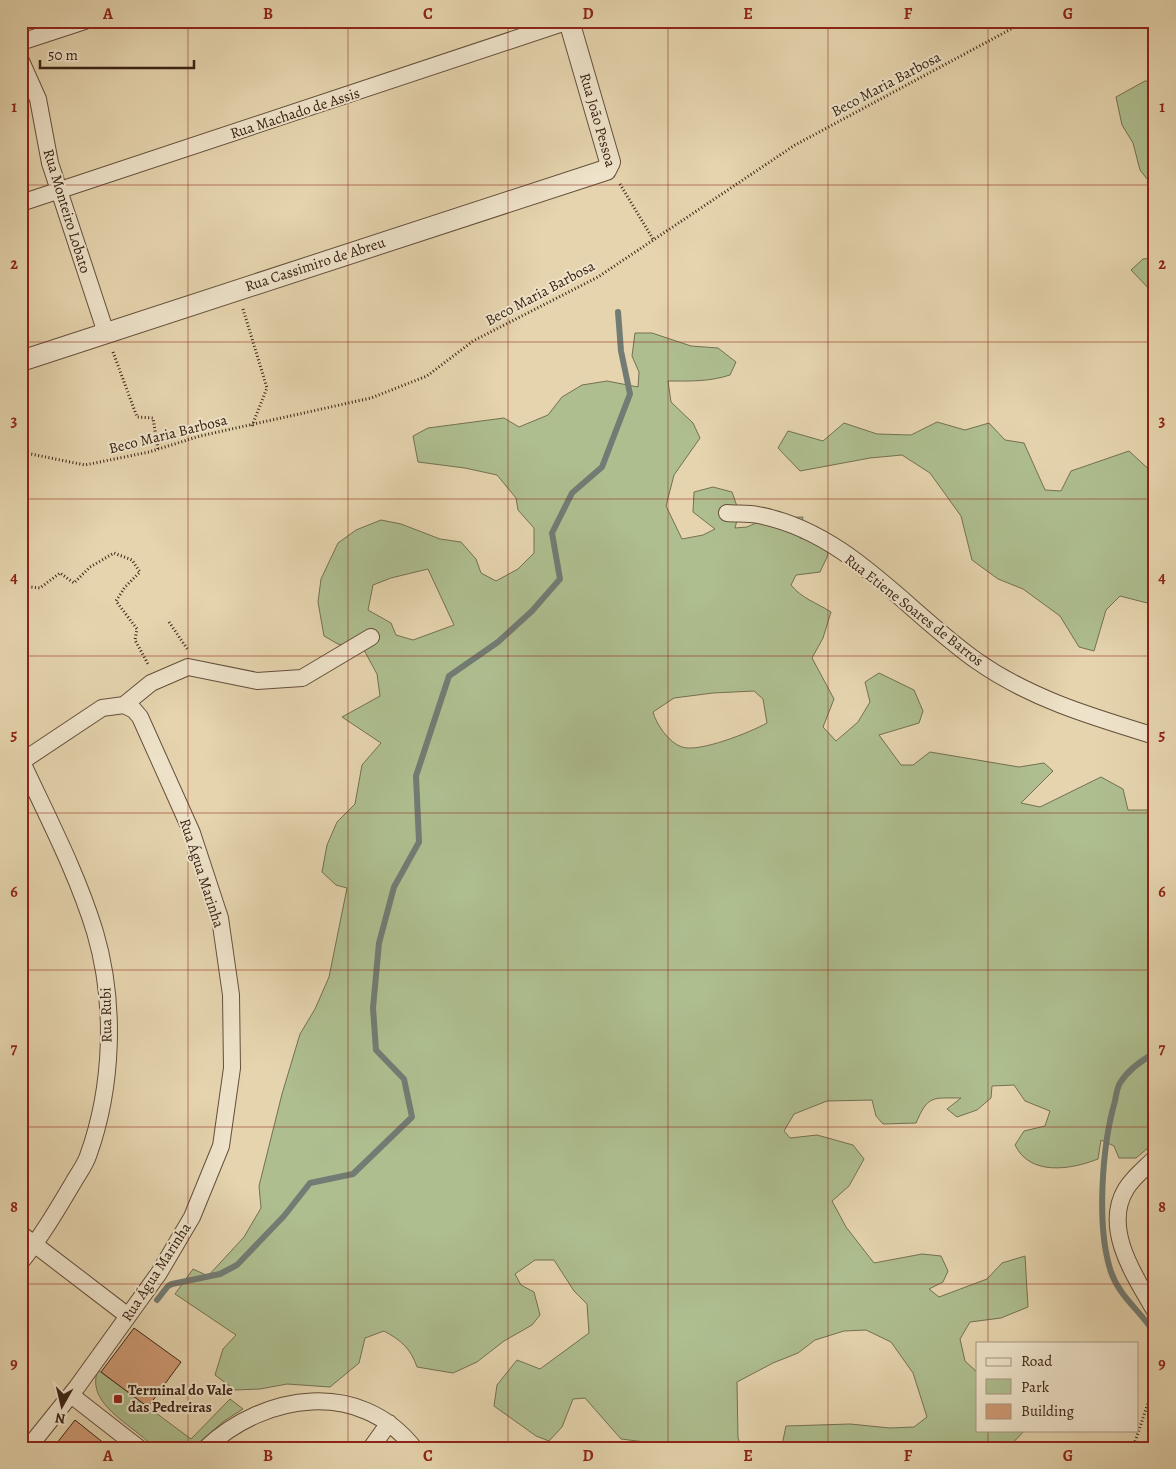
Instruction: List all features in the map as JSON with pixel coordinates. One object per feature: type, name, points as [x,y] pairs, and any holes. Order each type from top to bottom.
[{"type":"street","points":[[21,42],[85,21]]},
{"type":"street","name":"Rua João Pessoa","points":[[569,21],[610,162],[609,167]]},
{"type":"street","name":"Rua Machado de Assis","points":[[21,203],[569,21]]},
{"type":"street","name":"Rua Monteiro Lobato","points":[[21,61],[38,99],[50,163],[106,333]]},
{"type":"street","name":"Rua Cassimiro de Abreu","points":[[21,361],[605,170],[609,167]]},
{"type":"street","name":"Rua Etiene Soares de Barros","points":[[727,513],[757,515],[786,523],[812,534],[875,576],[937,630],[977,661],[1012,683],[1054,703],[1155,736]]},
{"type":"street","points":[[22,762],[102,708],[124,705],[157,680],[188,666],[257,681],[302,678],[371,637]]},
{"type":"street","name":"Rua Água Marinha","points":[[28,1448],[70,1395],[159,1273],[192,1217],[221,1146],[232,1068],[231,995],[220,918],[192,833],[172,788],[140,718],[134,710],[124,705]]},
{"type":"street","name":"Rua Rubi","points":[[21,1262],[35,1244],[88,1158],[105,1095],[108,1032],[106,981],[95,934],[77,879],[22,762]]},
{"type":"street","points":[[1155,1158],[1126,1189],[1118,1212],[1118,1228],[1127,1259],[1155,1311]]},
{"type":"street","points":[[21,1234],[128,1316]]},
{"type":"street","points":[[70,1395],[139,1448]]},
{"type":"street","points":[[206,1448],[239,1422],[261,1411],[305,1400],[328,1401],[360,1409],[389,1423],[414,1448]]},
{"type":"street","points":[[371,1448],[389,1423]]},
{"type":"path","name":"Beco Maria Barbosa","points":[[21,452],[85,465],[158,449],[200,436],[252,426],[371,398],[428,376],[473,341],[598,276],[795,145],[1026,21]]},
{"type":"path","name":"Rua João Pessoa","points":[[609,167],[653,239]]},
{"type":"path","points":[[237,289],[267,388],[252,426]]},
{"type":"path","points":[[106,333],[137,417],[153,418],[158,449]]},
{"type":"path","points":[[21,586],[40,588],[60,573],[74,583],[90,567],[114,553],[132,560],[140,572],[125,587],[116,601],[137,629],[135,640],[157,680]]},
{"type":"path","points":[[169,622],[191,653],[188,666]]},
{"type":"path","points":[[1133,1448],[1155,1382]]},
{"type":"green space","points":[[1145,81],[1155,82],[1155,189],[1140,170],[1133,143],[1122,125],[1116,97]]},
{"type":"green space","points":[[1155,258],[1155,295],[1131,270],[1143,259]]},
{"type":"green space","points":[[635,333],[652,333],[691,346],[718,348],[736,362],[730,375],[699,381],[668,381],[671,402],[693,423],[700,438],[674,475],[666,506],[682,539],[703,535],[715,529],[693,512],[694,492],[713,487],[732,492],[739,512],[735,528],[747,527],[767,518],[803,517],[800,538],[826,543],[828,555],[820,572],[796,575],[791,585],[804,597],[831,612],[823,638],[812,658],[834,699],[823,727],[836,741],[858,722],[870,702],[865,682],[879,673],[914,690],[923,711],[919,723],[879,735],[901,765],[913,765],[930,752],[1019,767],[1044,763],[1053,771],[1021,803],[1040,807],[1101,777],[1123,789],[1128,810],[1155,810],[1155,1142],[1136,1158],[1119,1158],[1114,1146],[1101,1140],[1098,1159],[1087,1163],[1063,1168],[1052,1168],[1030,1162],[1015,1145],[1024,1131],[1045,1126],[1050,1111],[1025,1101],[1014,1085],[992,1086],[991,1098],[977,1110],[957,1117],[947,1109],[961,1098],[932,1100],[924,1107],[916,1123],[883,1124],[876,1116],[872,1100],[827,1101],[794,1114],[784,1131],[790,1138],[817,1135],[853,1145],[864,1159],[849,1186],[832,1201],[846,1227],[874,1263],[922,1254],[941,1256],[948,1271],[943,1282],[929,1289],[939,1297],[987,1279],[1002,1263],[1025,1256],[1028,1307],[1001,1318],[970,1322],[960,1339],[965,1361],[976,1371],[976,1432],[1023,1432],[1008,1448],[785,1448],[782,1445],[786,1426],[850,1424],[890,1428],[914,1427],[927,1417],[913,1373],[891,1342],[866,1330],[844,1331],[815,1340],[798,1353],[773,1363],[737,1382],[738,1438],[742,1448],[656,1448],[645,1442],[621,1439],[585,1398],[573,1399],[562,1427],[549,1441],[536,1436],[494,1406],[497,1385],[517,1360],[540,1369],[589,1333],[587,1304],[574,1291],[554,1260],[535,1260],[515,1274],[521,1285],[534,1292],[540,1315],[532,1325],[504,1341],[477,1362],[453,1373],[417,1367],[412,1355],[405,1346],[384,1331],[365,1338],[359,1363],[330,1387],[287,1384],[260,1389],[235,1390],[215,1375],[223,1349],[236,1335],[175,1294],[193,1269],[208,1276],[244,1237],[261,1208],[259,1186],[282,1094],[300,1034],[315,1009],[329,977],[347,888],[336,885],[322,872],[327,845],[337,822],[355,804],[362,765],[381,743],[342,717],[380,696],[377,674],[364,650],[338,644],[324,636],[318,602],[321,579],[338,543],[356,530],[381,520],[401,524],[440,539],[461,542],[476,559],[481,573],[496,581],[518,569],[534,553],[534,528],[518,510],[516,498],[497,475],[465,468],[418,462],[413,436],[428,428],[504,418],[519,427],[548,415],[562,397],[582,385],[607,381],[638,387],[639,372],[632,356]],"holes":[[[428,569],[454,625],[413,640],[396,635],[391,623],[368,610],[373,585],[391,578]],[[754,691],[763,699],[767,723],[738,736],[700,747],[682,747],[672,742],[660,727],[653,712],[674,698],[713,693]]]},
{"type":"green space","points":[[937,422],[965,430],[989,423],[1005,440],[1024,443],[1045,490],[1061,491],[1071,471],[1129,451],[1155,475],[1155,605],[1120,596],[1106,610],[1094,651],[1079,647],[1060,616],[1023,589],[998,579],[972,560],[961,516],[930,473],[902,455],[870,458],[800,471],[778,448],[788,431],[823,441],[844,423],[877,434],[911,435]]},
{"type":"green space","points":[[98,1370],[191,1439],[230,1399],[243,1409],[224,1421],[193,1448],[154,1448],[105,1404],[98,1394],[96,1382]]},
{"type":"building","points":[[134,1328],[181,1362],[148,1407],[101,1372]]},
{"type":"building","points":[[75,1420],[110,1448],[53,1448]]},
{"type":"waterway","points":[[157,1300],[168,1286],[172,1284],[220,1274],[237,1265],[284,1216],[310,1183],[353,1174],[412,1117],[404,1079],[376,1050],[373,1008],[379,943],[394,887],[419,842],[416,776],[449,676],[498,642],[532,611],[560,579],[552,533],[572,493],[602,467],[630,394],[621,351],[618,312]]},
{"type":"waterway","points":[[1155,1053],[1131,1070],[1118,1087],[1110,1119],[1102,1186],[1103,1233],[1111,1272],[1120,1290],[1155,1334]]},
{"type":"place","name":"Terminal do Vale das Pedreiras","points":[[118,1399]]}]
